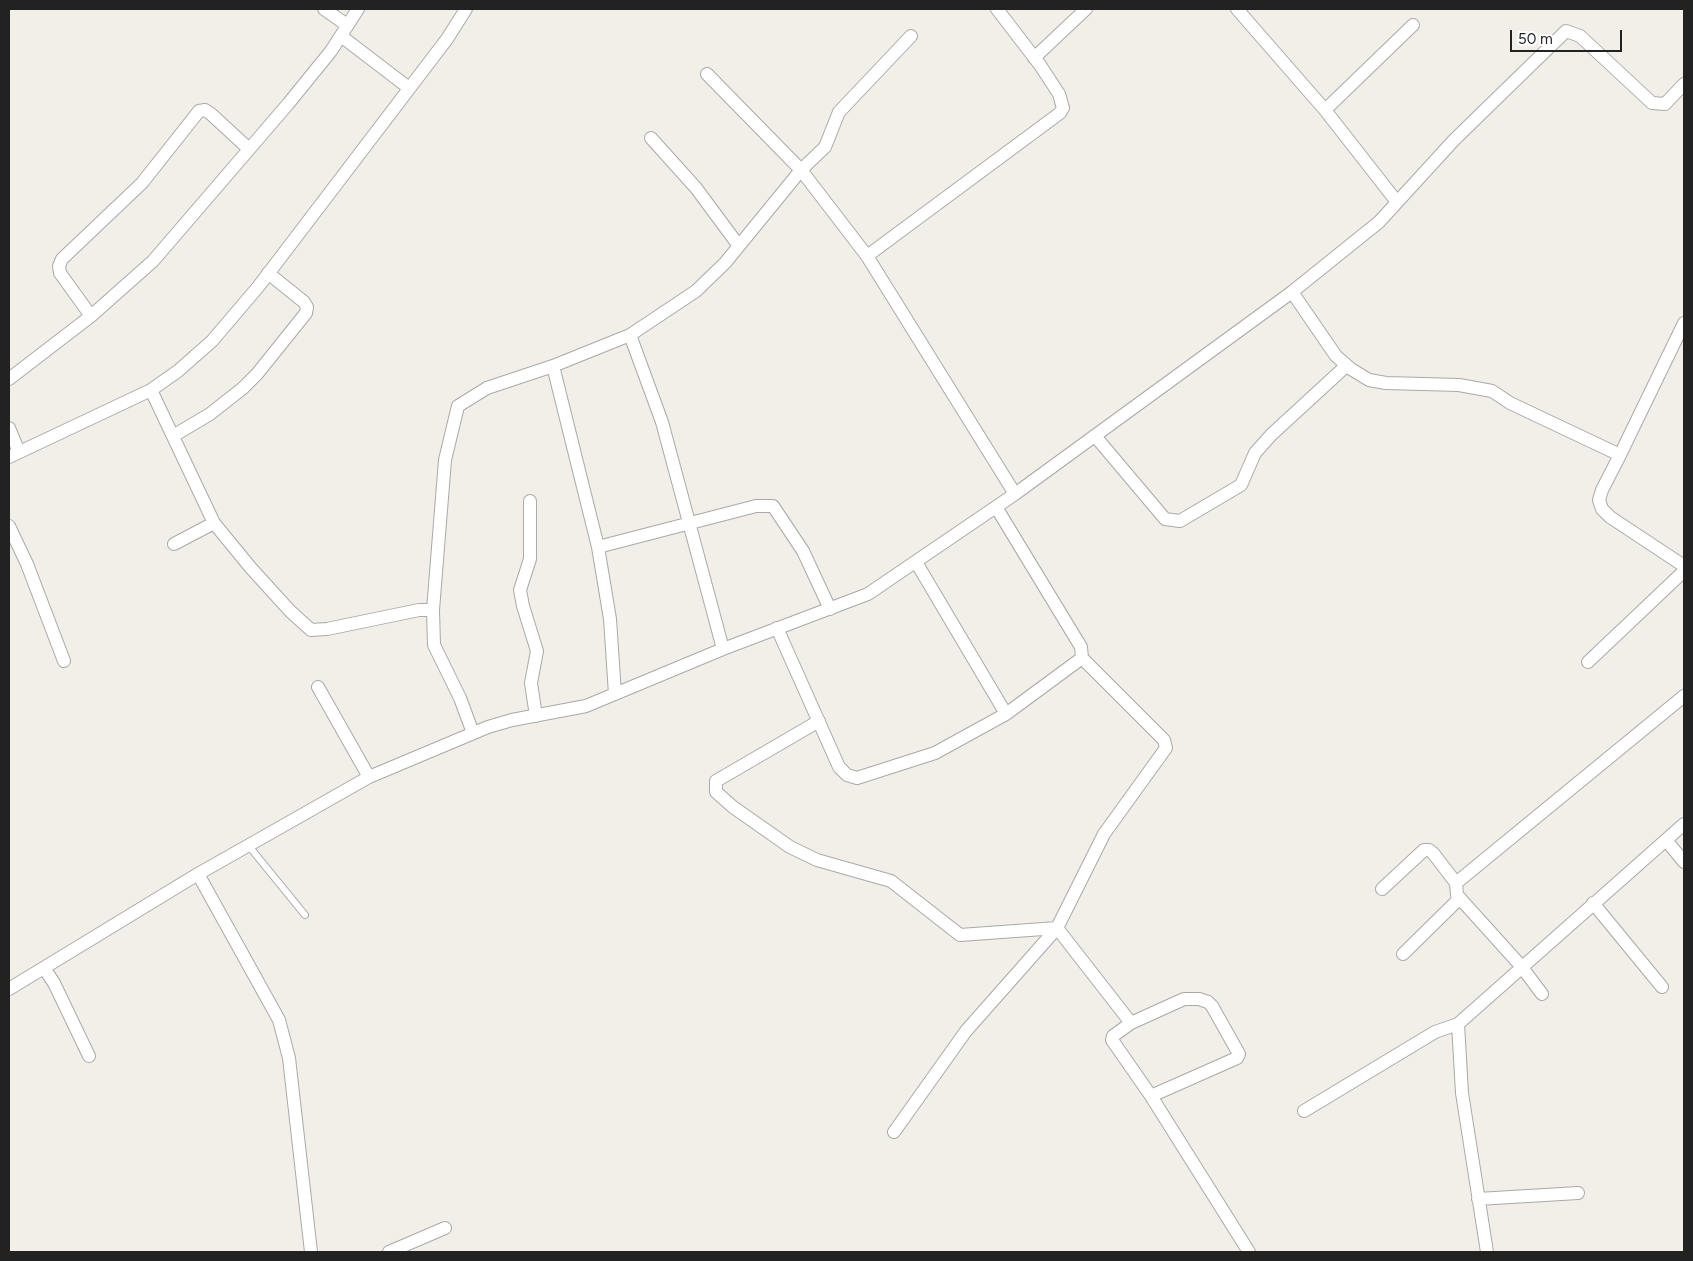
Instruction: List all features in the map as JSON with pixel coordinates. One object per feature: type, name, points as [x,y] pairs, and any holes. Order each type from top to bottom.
[{"type":"street","points":[[324,9],[344,30],[409,88]]},
{"type":"street","points":[[9,379],[91,316],[153,261],[300,89],[358,9]]},
{"type":"street","points":[[9,428],[14,455],[151,390],[178,371],[212,341],[268,273],[409,88],[466,9]]},
{"type":"street","points":[[866,256],[1060,113],[1063,108],[1059,94],[996,9]]},
{"type":"street","points":[[1034,58],[1086,9]]},
{"type":"street","points":[[1237,9],[1325,110],[1397,202]]},
{"type":"street","points":[[1325,110],[1413,25]]},
{"type":"street","points":[[9,989],[198,874],[369,777],[473,733],[512,720],[586,706],[723,649],[868,594],[996,508],[1095,436],[1292,292],[1379,222],[1454,140],[1566,30],[1580,36],[1652,103],[1665,104],[1684,84]]},
{"type":"street","points":[[473,733],[460,698],[434,645],[433,610],[445,460],[458,406],[487,388],[553,366],[630,334],[696,291],[739,246],[801,170],[825,147],[839,112],[910,36]]},
{"type":"street","points":[[707,74],[801,170],[866,256],[1015,494]]},
{"type":"street","points":[[91,316],[60,273],[59,266],[62,259],[142,183],[199,111],[205,110],[211,114],[249,149]]},
{"type":"street","points":[[651,138],[696,188],[739,246]]},
{"type":"street","points":[[173,436],[210,414],[243,388],[264,366],[306,313],[307,307],[304,302],[268,273]]},
{"type":"street","points":[[1292,292],[1336,356],[1346,366],[1369,380],[1386,383],[1459,385],[1492,391],[1510,403],[1620,454]]},
{"type":"street","points":[[1684,323],[1602,490],[1599,500],[1602,509],[1610,517],[1684,566]]},
{"type":"street","points":[[630,334],[662,422],[723,649]]},
{"type":"street","points":[[553,366],[598,546],[610,619],[615,694]]},
{"type":"street","points":[[1095,436],[1165,519],[1180,521],[1242,485],[1255,453],[1271,435],[1346,366]]},
{"type":"street","points":[[151,390],[214,523],[250,567],[290,611],[311,630],[327,629],[419,610],[433,610]]},
{"type":"street","points":[[530,501],[530,559],[520,590],[537,651],[531,683],[536,716]]},
{"type":"street","points":[[598,546],[690,524],[761,504],[773,506],[803,552],[830,609]]},
{"type":"street","points":[[894,1132],[966,1031],[1057,928],[1104,834],[1166,748],[1164,740],[1082,658],[1081,647],[996,508]]},
{"type":"street","points":[[174,544],[214,523]]},
{"type":"street","points":[[9,526],[27,564],[64,661]]},
{"type":"street","points":[[916,562],[1006,714]]},
{"type":"street","points":[[1588,662],[1684,571]]},
{"type":"street","points":[[777,628],[839,767],[847,775],[856,778],[935,753],[1006,714],[1082,658]]},
{"type":"street","points":[[318,687],[369,777]]},
{"type":"street","points":[[1456,883],[1684,696]]},
{"type":"street","points":[[819,721],[716,781],[716,792],[733,807],[790,847],[817,860],[890,881],[960,935],[1057,928]]},
{"type":"street","points":[[1304,1111],[1435,1032],[1458,1024],[1520,966],[1684,824]]},
{"type":"street","points":[[1666,840],[1684,862]]},
{"type":"street","points":[[1382,889],[1424,850],[1429,850],[1456,883],[1456,892],[1460,898],[1542,994]]},
{"type":"street","points":[[198,874],[279,1020],[289,1058],[311,1252]]},
{"type":"street","points":[[1403,954],[1460,898]]},
{"type":"street","points":[[1593,903],[1662,987]]},
{"type":"street","points":[[1057,928],[1131,1023]]},
{"type":"street","points":[[44,968],[54,984],[89,1056]]},
{"type":"street","points":[[1151,1096],[1237,1058],[1238,1049],[1208,1002],[1199,999],[1184,999],[1131,1023],[1113,1036],[1112,1040],[1113,1045],[1151,1096],[1249,1252]]},
{"type":"street","points":[[1458,1024],[1462,1092],[1487,1252]]},
{"type":"street","points":[[1478,1199],[1578,1193]]},
{"type":"street","points":[[389,1252],[445,1228]]},
{"type":"lane","points":[[248,845],[306,915]]}]
